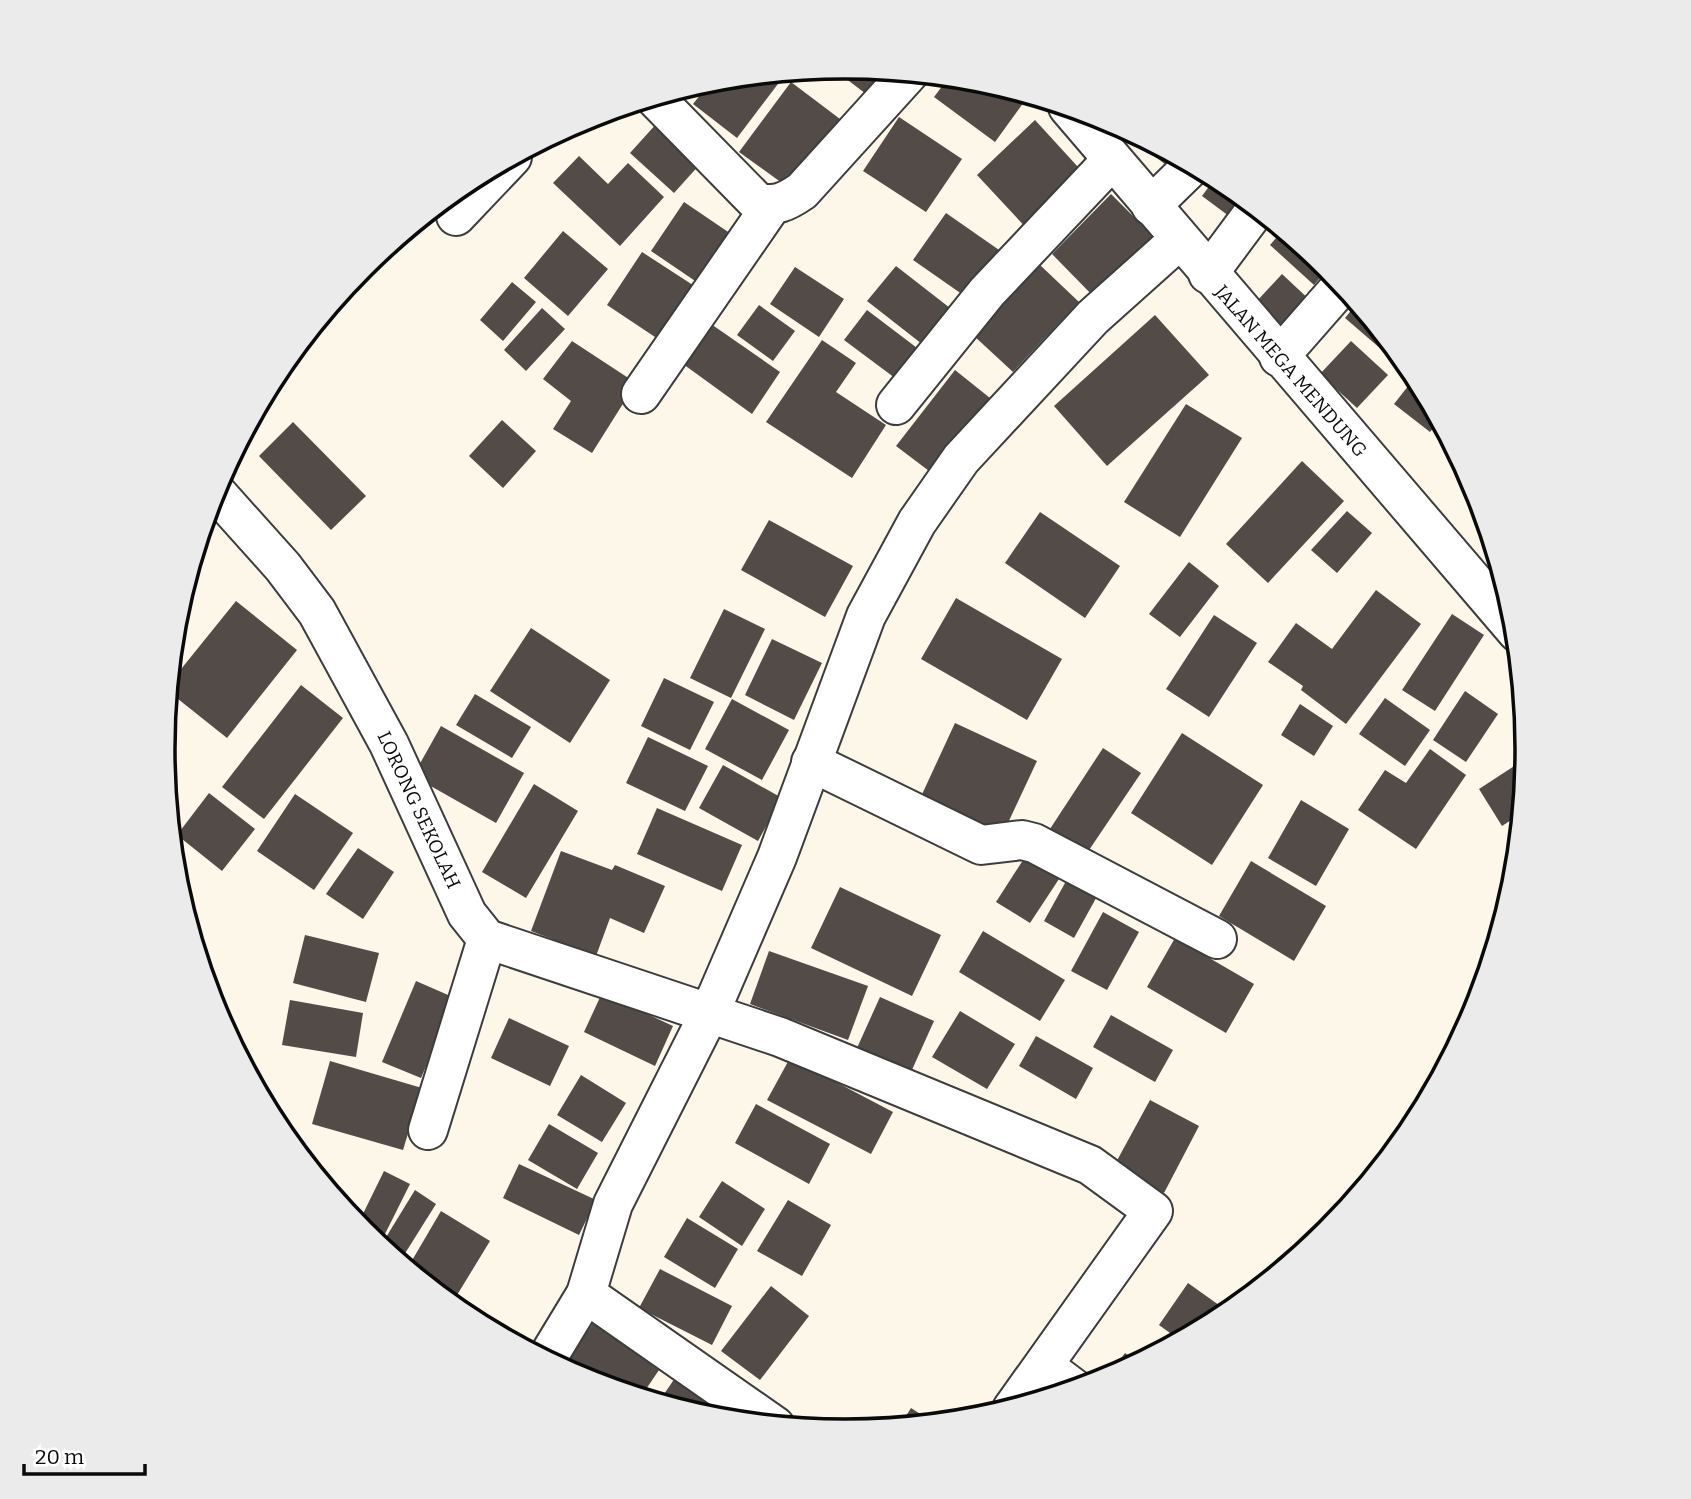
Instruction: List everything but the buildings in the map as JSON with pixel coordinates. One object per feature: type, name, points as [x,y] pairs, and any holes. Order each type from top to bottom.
[{"type":"street","points":[[662,105],[757,202],[771,206],[786,202],[802,191],[902,81]]},
{"type":"street","name":"JALAN MEGA MENDUNG","points":[[1080,121],[1502,615]]},
{"type":"street","points":[[895,405],[987,292],[1112,160]]},
{"type":"street","points":[[1151,206],[1186,172]]},
{"type":"street","points":[[456,216],[487,183]]},
{"type":"street","points":[[641,394],[771,206]]},
{"type":"street","points":[[1208,274],[1252,215]]},
{"type":"street","points":[[551,1352],[586,1294],[613,1204],[710,1012],[777,857],[866,616],[917,522],[961,459],[1093,317],[1179,240]]},
{"type":"street","points":[[1279,357],[1336,292]]},
{"type":"street","name":"LORONG SEKOLAH","points":[[223,500],[284,566],[317,612],[390,744],[467,914],[487,939]]},
{"type":"street","points":[[811,762],[981,845],[1022,840],[1034,843],[1217,939]]},
{"type":"street","points":[[428,1130],[487,939],[780,1037],[1090,1165],[1153,1211],[1021,1396]]},
{"type":"street","points":[[586,1294],[759,1415]]},
{"type":"street","points":[[1044,1366],[1066,1383]]}]
